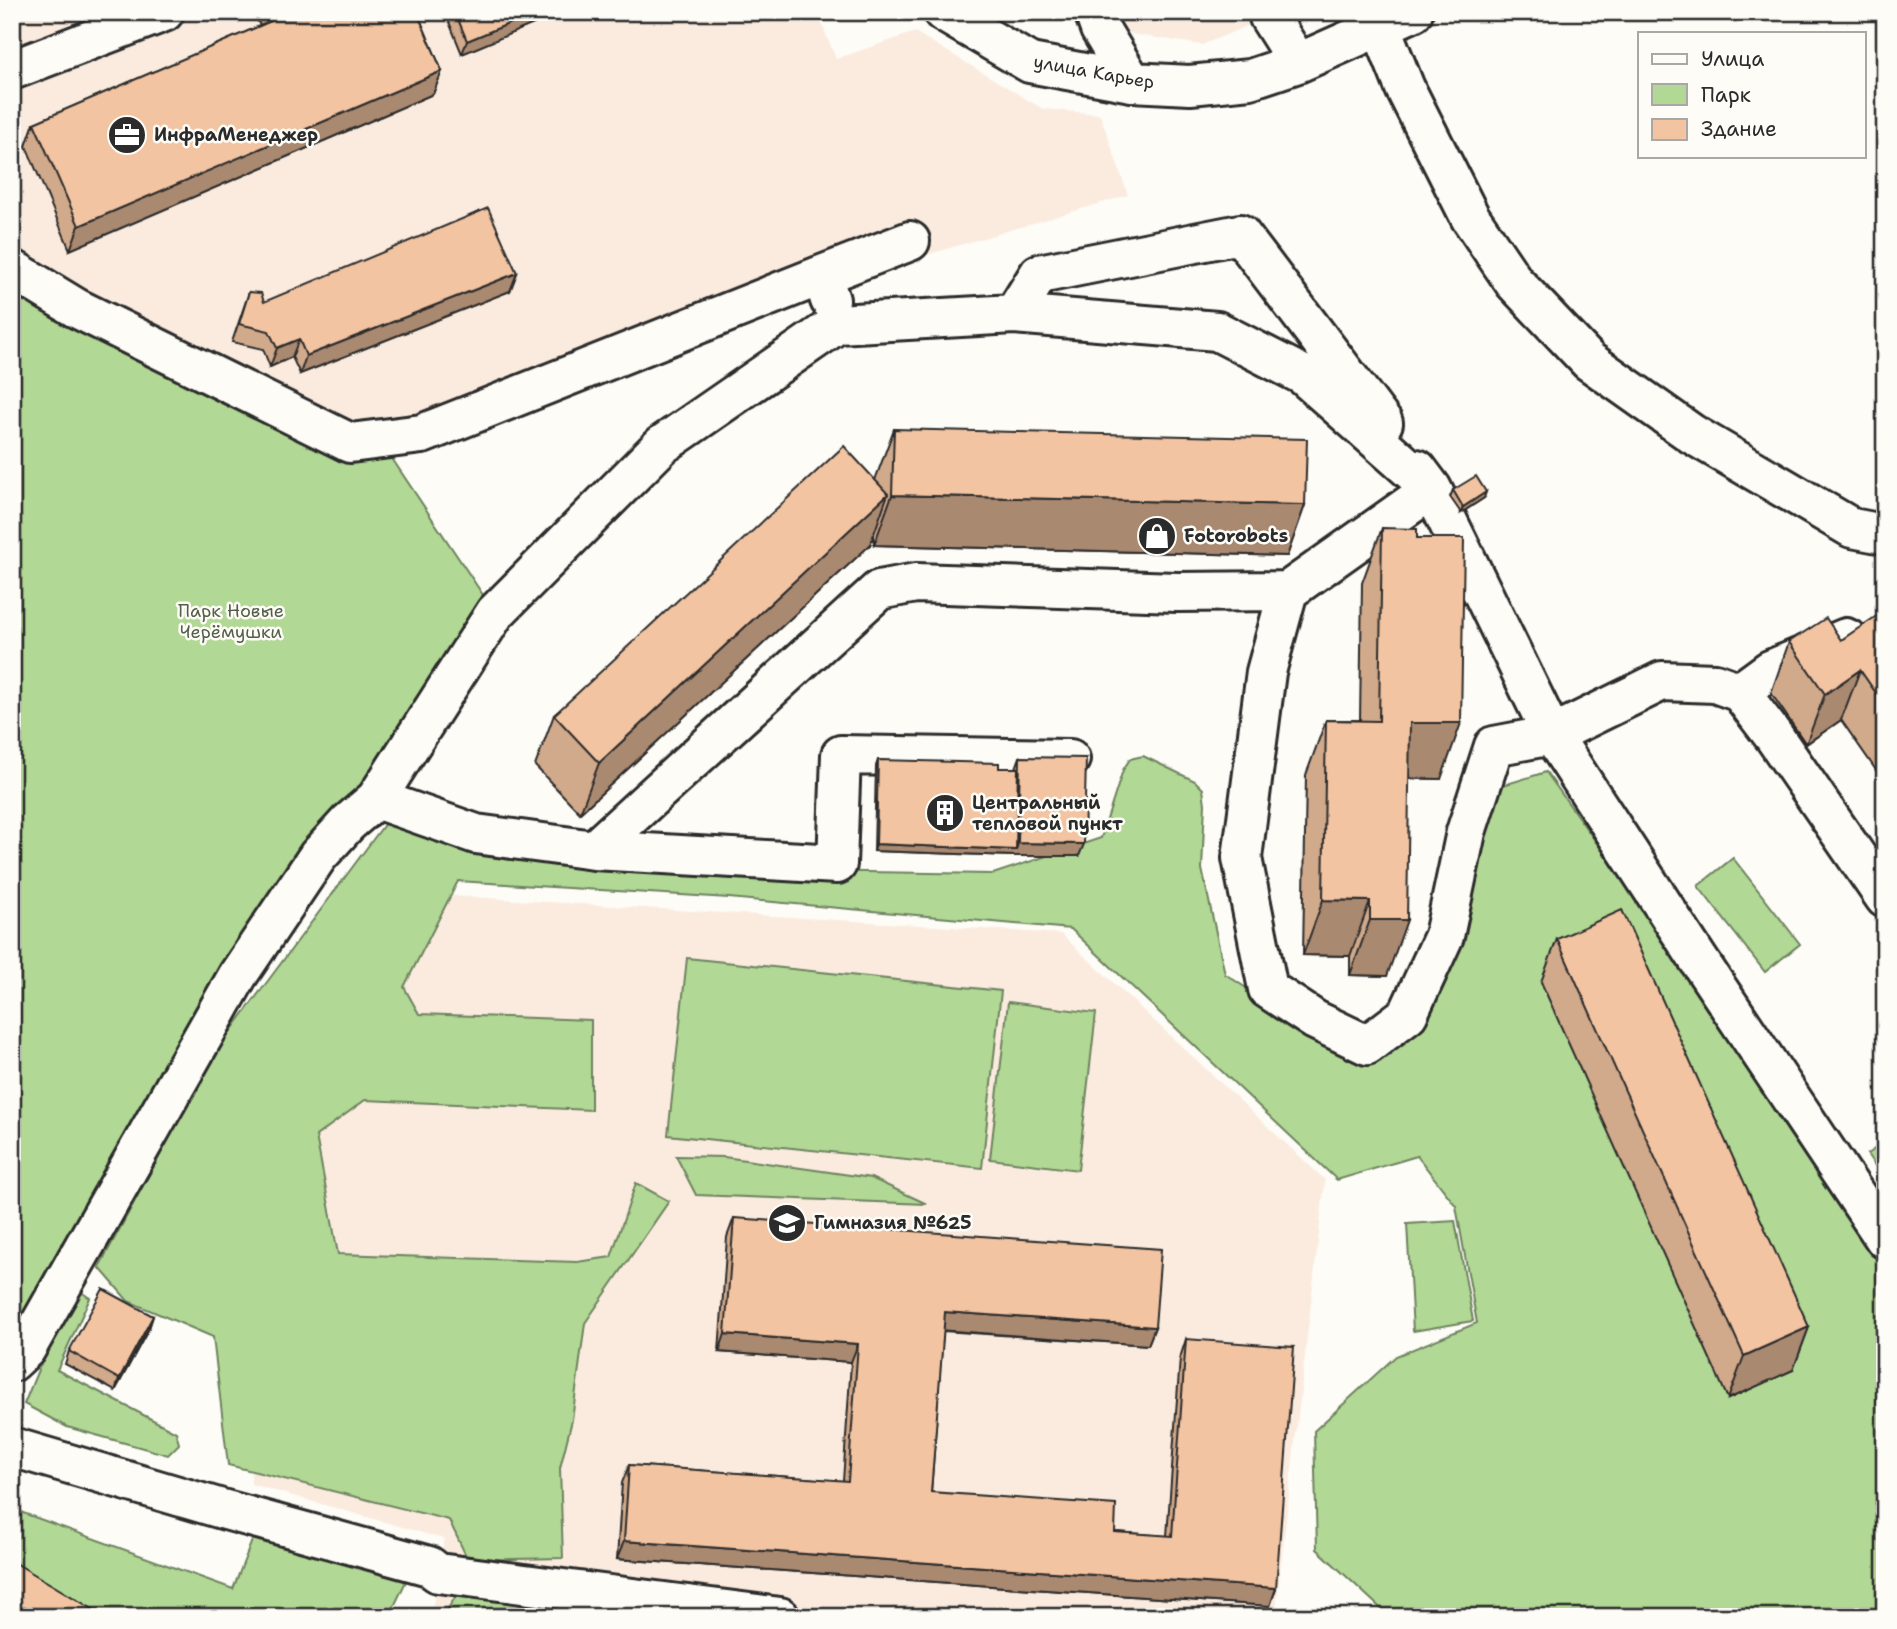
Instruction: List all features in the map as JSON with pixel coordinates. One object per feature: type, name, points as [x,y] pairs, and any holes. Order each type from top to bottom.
[{"type":"street","points":[[12,71],[164,12]]},
{"type":"street","name":"улица Карьер","points":[[943,12],[1030,63],[1132,82],[1190,85],[1250,79],[1298,63],[1397,20]]},
{"type":"street","points":[[1094,12],[1100,29],[1132,82]]},
{"type":"street","points":[[1269,17],[1298,63]]},
{"type":"street","points":[[1397,20],[1405,88],[1470,217],[1514,282],[1589,361],[1692,434],[1852,528],[1878,533]]},
{"type":"street","points":[[1014,314],[1038,274],[1240,234],[1432,489],[1552,735],[1885,1239]]},
{"type":"street","points":[[12,270],[76,308],[350,443],[422,434],[910,241]]},
{"type":"street","points":[[822,275],[837,324]]},
{"type":"street","points":[[12,1362],[26,1349],[238,975],[318,856],[348,823],[376,799],[495,613],[662,445],[837,324],[1014,314],[1217,331],[1303,375],[1432,489]]},
{"type":"street","points":[[594,850],[879,590],[916,583],[1177,592],[1288,591],[1432,489]]},
{"type":"street","points":[[1288,591],[1266,672],[1242,858],[1268,989],[1315,1020],[1367,1045],[1408,1014],[1444,936],[1466,832],[1494,746],[1552,735],[1662,681],[1715,683],[1740,692],[1885,898]]},
{"type":"street","points":[[1740,692],[1770,670],[1846,638],[1885,661]]},
{"type":"street","points":[[376,799],[476,834],[594,850],[837,864],[841,755],[1076,759]]},
{"type":"street","points":[[12,1447],[429,1566],[438,1573],[780,1617]]},
{"type":"shaded area","points":[[12,12],[817,12],[836,59],[915,32],[1043,109],[1100,114],[1128,195],[923,256],[899,224],[537,376],[377,436],[12,261]]},
{"type":"shaded area","points":[[1033,12],[1280,12],[1202,45],[1100,29]]},
{"type":"shaded area","name":"Гимназия №625","points":[[406,893],[1061,934],[1325,1180],[1275,1617],[431,1617],[444,1539],[251,1484],[247,1266]]},
{"type":"green space","name":"Парк Новые Черёмушки","points":[[12,261],[377,436],[495,613],[348,823],[12,1362]]},
{"type":"green space","points":[[1143,756],[1195,781],[1203,789],[1205,804],[1202,869],[1225,974],[1356,1060],[1430,1013],[1497,787],[1546,772],[1885,1247],[1885,1617],[1390,1617],[1317,1549],[1314,1431],[1396,1356],[1477,1323],[1456,1206],[1417,1156],[1337,1180],[1071,929],[729,898],[458,881],[404,987],[419,1014],[591,1020],[591,1110],[365,1100],[316,1136],[338,1254],[577,1262],[611,1257],[636,1183],[669,1201],[585,1323],[572,1420],[560,1468],[563,1558],[468,1560],[449,1520],[228,1465],[213,1337],[128,1301],[99,1267],[218,1048],[389,818],[737,870],[993,874],[1101,838],[1123,770],[1130,759]]},
{"type":"green space","points":[[1733,858],[1800,944],[1765,972],[1698,886]]},
{"type":"green space","points":[[687,958],[1001,991],[982,1168],[668,1135]]},
{"type":"green space","points":[[1008,1002],[1096,1013],[1078,1170],[990,1159]]},
{"type":"green space","points":[[1885,1142],[1885,1180],[1867,1154]]},
{"type":"green space","points":[[676,1156],[724,1157],[871,1178],[927,1204],[696,1195]]},
{"type":"green space","points":[[1455,1221],[1473,1321],[1413,1331],[1407,1224]]},
{"type":"green space","points":[[81,1292],[90,1298],[57,1370],[176,1432],[179,1444],[168,1455],[67,1427],[24,1404],[40,1365]]},
{"type":"green space","points":[[12,1509],[233,1589],[255,1533],[409,1575],[389,1617],[31,1617],[12,1606]]},
{"type":"green space","points":[[458,1593],[653,1617],[478,1617],[447,1610]]},
{"type":"building","points":[[273,12],[417,12],[442,71],[79,226],[34,123],[276,19]]},
{"type":"building","points":[[455,12],[537,12],[467,41]]},
{"type":"building","points":[[488,208],[517,273],[306,356],[299,339],[277,348],[269,331],[239,324],[249,292],[261,293],[264,302]]},
{"type":"building","points":[[894,429],[1307,439],[1305,505],[892,495]]},
{"type":"building","points":[[844,446],[888,494],[599,763],[554,715]]},
{"type":"building","points":[[1476,476],[1486,492],[1463,507],[1453,490]]},
{"type":"building","points":[[1382,528],[1417,529],[1417,538],[1464,538],[1461,723],[1410,723],[1407,920],[1370,920],[1370,901],[1323,900],[1326,720],[1379,721]]},
{"type":"building","points":[[1878,615],[1885,624],[1885,706],[1860,670],[1825,694],[1789,642],[1826,618],[1841,640]]},
{"type":"building","points":[[1020,757],[1086,758],[1084,844],[1018,843]]},
{"type":"building","name":"Центральный тепловой пункт","points":[[878,760],[999,763],[999,768],[1018,768],[1016,850],[876,844]]},
{"type":"building","points":[[1622,910],[1809,1327],[1744,1356],[1557,939]]},
{"type":"building","points":[[734,1218],[1161,1249],[1155,1327],[945,1312],[931,1492],[1116,1505],[1115,1532],[1172,1536],[1186,1339],[1294,1347],[1276,1588],[624,1541],[629,1465],[848,1481],[858,1344],[725,1334]]},
{"type":"building","points":[[103,1289],[153,1316],[119,1379],[69,1351]]},
{"type":"building","points":[[12,1561],[106,1617],[12,1617]]},
{"type":"building","points":[[330,1609],[362,1612],[361,1617],[330,1617]]},
{"type":"place","name":"ИнфраМенеджер","points":[[127,135]]},
{"type":"place","name":"Fotorobots","points":[[1157,536]]},
{"type":"place","name":"Центральный тепловой пункт","points":[[945,813]]},
{"type":"place","name":"Гимназия №625","points":[[787,1223]]}]
